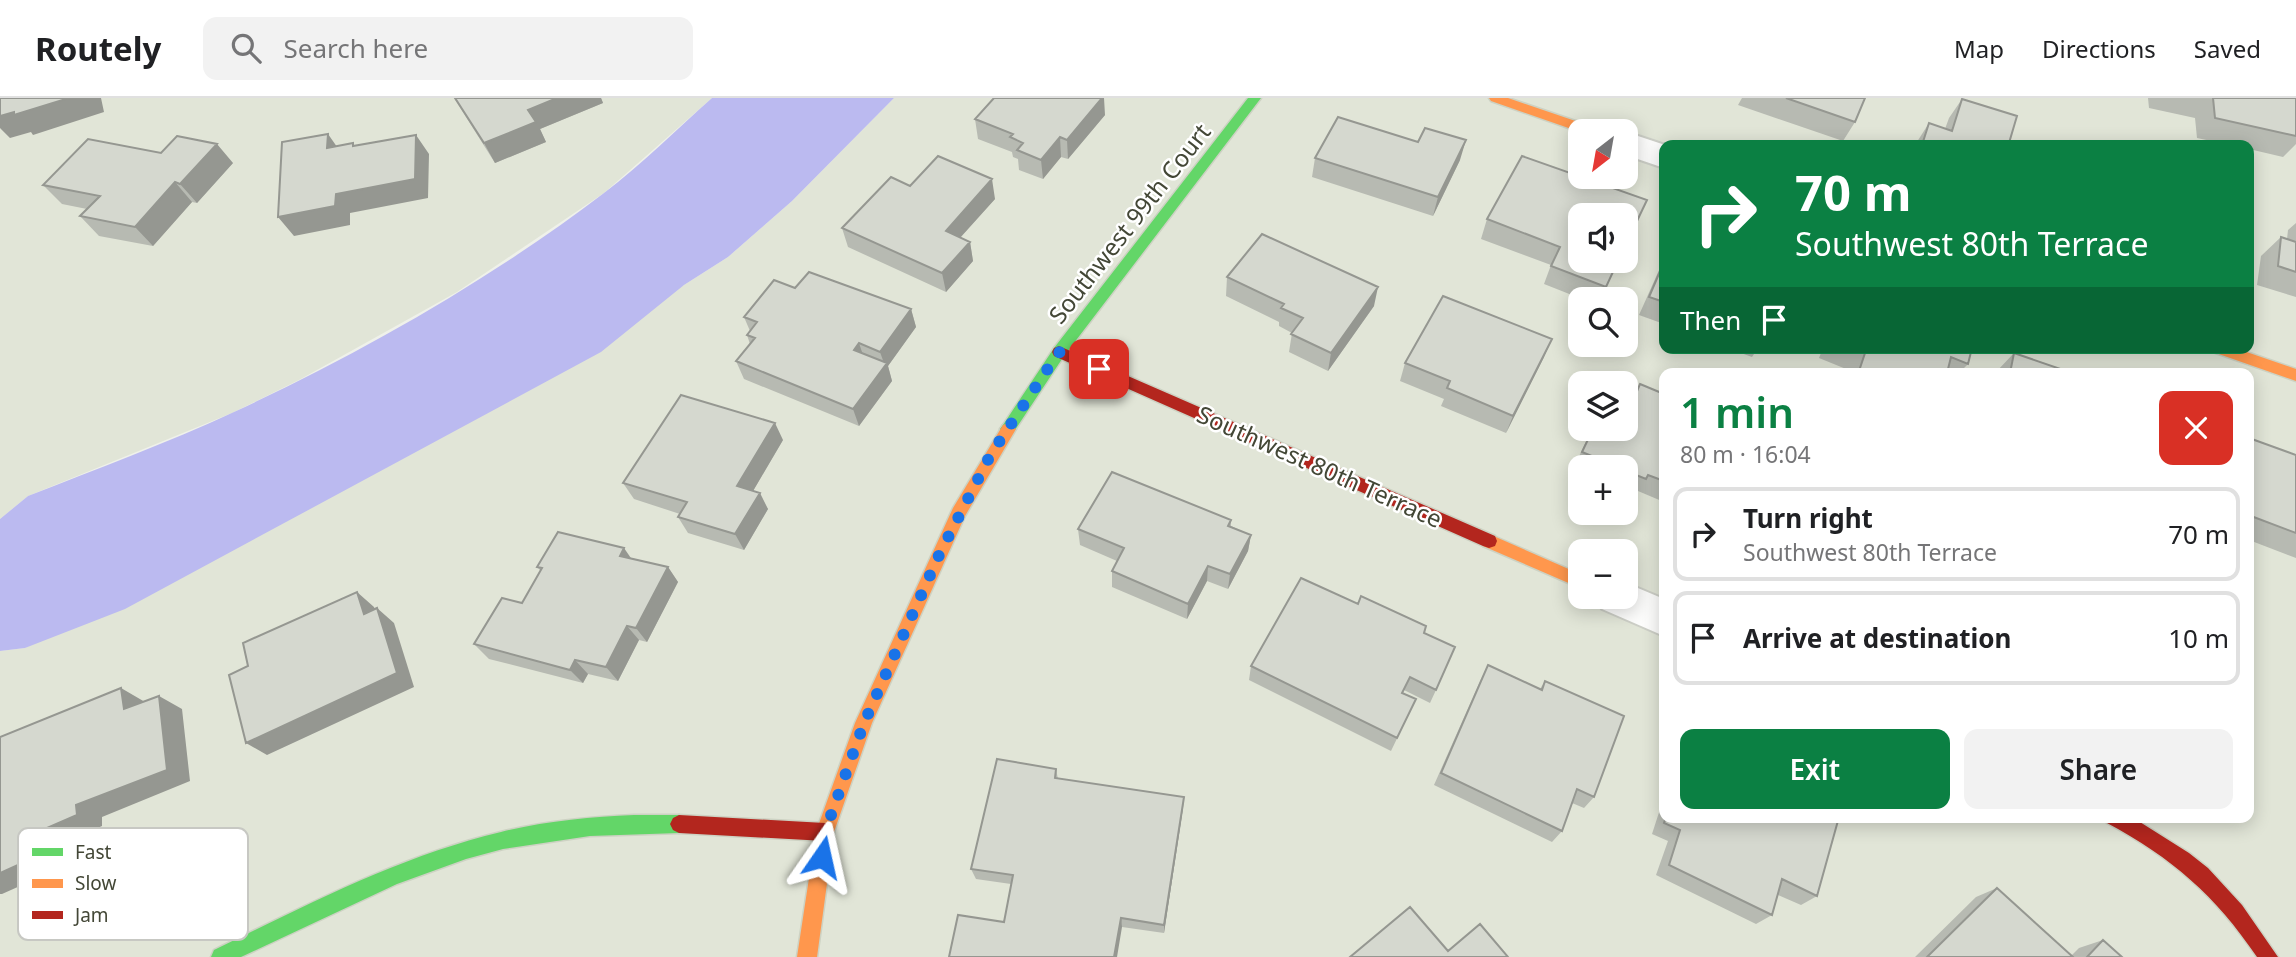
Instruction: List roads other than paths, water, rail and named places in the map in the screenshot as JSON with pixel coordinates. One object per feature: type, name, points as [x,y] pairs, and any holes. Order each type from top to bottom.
[{"type":"street","name":"Southwest 99th Court","points":[[807,957],[825,832],[864,723],[959,513],[991,454],[1059,352],[1255,98]]},
{"type":"street","points":[[1494,98],[1568,123]]},
{"type":"street","points":[[1638,147],[1659,155]]},
{"type":"street","name":"Southwest 80th Terrace","points":[[1059,352],[1568,576]]},
{"type":"street","points":[[2235,354],[2296,375]]},
{"type":"street","points":[[1638,607],[1659,616]]},
{"type":"street","points":[[221,957],[391,878],[460,853],[541,832],[638,823],[717,824],[825,832]]},
{"type":"street","points":[[2125,823],[2185,858],[2217,886],[2242,916],[2268,957]]},
{"type":"water","points":[[712,98],[894,98],[792,201],[728,257],[684,285],[601,352],[125,609],[25,648],[0,651],[0,519],[28,496],[234,412],[330,365],[425,312],[517,255],[604,193]]}]
